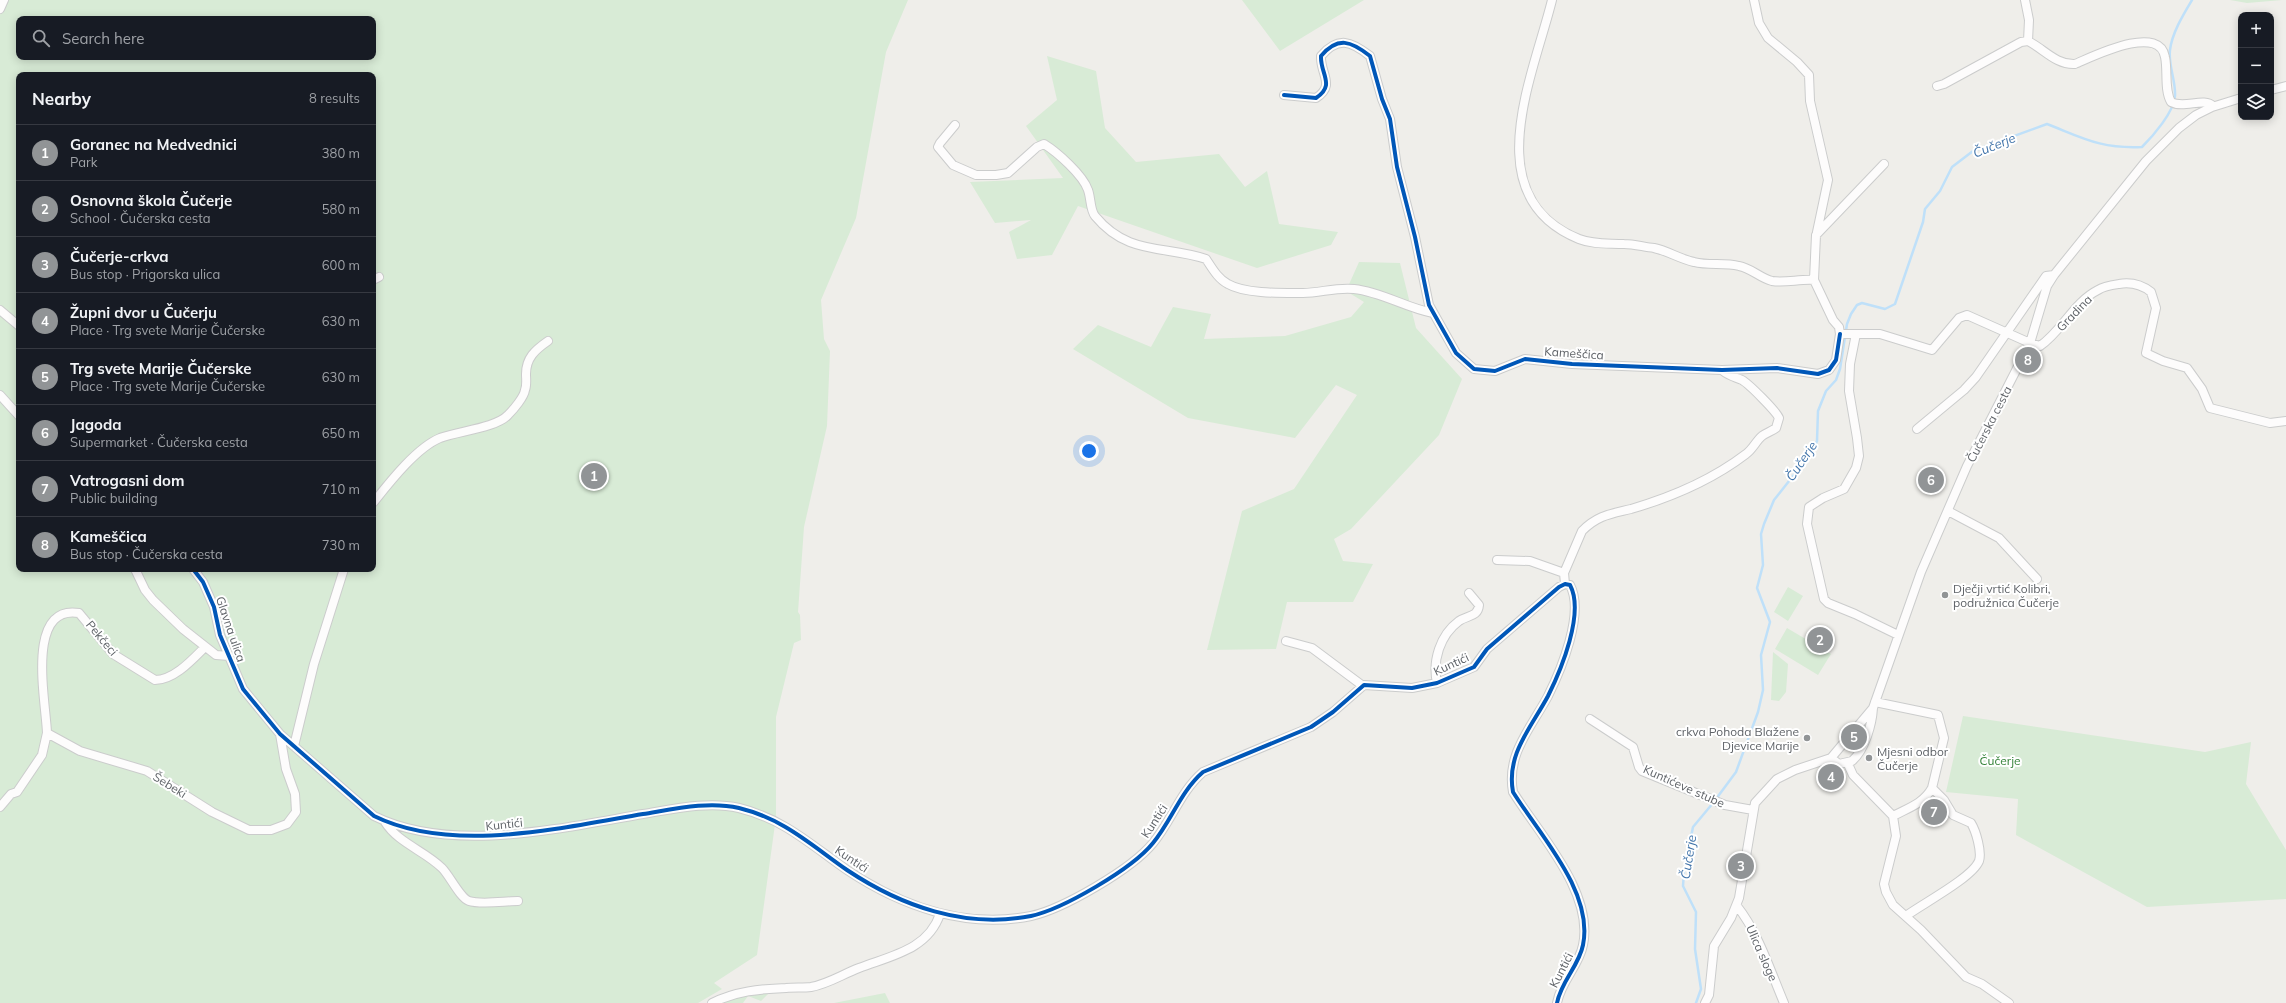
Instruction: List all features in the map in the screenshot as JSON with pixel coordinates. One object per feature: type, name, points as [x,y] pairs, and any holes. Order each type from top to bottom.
[{"type":"street","points":[[0,10],[4,0]]},
{"type":"street","points":[[1552,0],[1524,99],[1519,151],[1520,170],[1527,191],[1534,203],[1554,225],[1580,239],[1601,244],[1625,244],[1656,249],[1694,262],[1739,266],[1771,281],[1814,280]]},
{"type":"street","points":[[1754,0],[1759,23],[1768,38],[1797,62],[1809,75],[1810,101],[1828,180],[1816,235],[1814,280],[1833,320],[1847,334],[1880,334],[1932,350],[1951,326],[1959,318],[1967,315],[2030,343]]},
{"type":"street","points":[[2025,0],[2029,20],[2028,41]]},
{"type":"street","points":[[1937,86],[1944,84],[2021,42],[2028,41],[2054,59],[2067,64],[2075,64],[2126,44],[2141,42],[2156,44],[2162,48],[2165,55],[2168,94],[2171,102],[2177,105],[2206,102],[2213,106]]},
{"type":"street","name":"Kameščica","points":[[1284,95],[1316,98],[1322,94],[1326,87],[1326,82],[1321,56],[1337,42],[1346,42],[1370,56],[1382,99],[1390,119],[1403,194],[1411,217],[1429,305],[1456,353],[1474,369],[1495,371],[1525,360],[1572,364],[1722,370],[1777,368],[1810,374],[1825,373],[1836,360],[1847,334]]},
{"type":"street","points":[[2274,89],[2286,86]]},
{"type":"street","name":"Čučerska cesta","points":[[1874,705],[1921,572],[1967,466],[2030,343],[2047,286],[2054,275],[2146,161],[2179,128],[2196,115],[2213,106],[2238,99]]},
{"type":"street","points":[[955,125],[940,142],[938,148],[953,165],[976,175],[1008,173],[1037,147],[1044,144],[1054,150],[1080,177],[1088,188],[1094,215],[1108,229],[1125,240],[1142,247],[1206,259],[1220,279],[1228,285],[1247,290],[1304,293],[1339,288],[1355,289],[1375,293],[1420,311],[1433,313]]},
{"type":"street","points":[[1816,235],[1884,164]]},
{"type":"street","points":[[1917,429],[1964,390],[1989,361],[2021,309],[2046,276],[2054,275]]},
{"type":"street","name":"Gradina","points":[[2030,343],[2040,346],[2049,340],[2084,300],[2098,290],[2123,283],[2137,284],[2151,292],[2156,308],[2146,353],[2163,361],[2187,368],[2202,388],[2210,408],[2270,423],[2286,421]]},
{"type":"street","points":[[0,310],[16,323]]},
{"type":"street","points":[[1847,334],[1850,364],[1849,391],[1859,456],[1856,468],[1844,489],[1823,498],[1809,508],[1807,524],[1824,599],[1828,603],[1855,614],[1898,635]]},
{"type":"street","points":[[376,499],[389,482],[431,444],[439,439],[494,423],[508,415],[526,390],[526,372],[530,357],[534,351],[548,341]]},
{"type":"street","name":"Kameščica","points":[[1565,584],[1564,573],[1582,531],[1594,521],[1606,514],[1636,507],[1685,490],[1734,463],[1748,453],[1762,436],[1776,428],[1779,418],[1776,411],[1768,406],[1754,388],[1722,370]]},
{"type":"street","points":[[0,395],[16,413]]},
{"type":"street","points":[[1948,511],[1999,538],[2037,579]]},
{"type":"street","points":[[1497,560],[1530,561],[1564,573]]},
{"type":"street","points":[[136,572],[145,590],[153,600],[205,647],[216,655],[229,656]]},
{"type":"street","name":"Glavna ulica","points":[[195,572],[203,582],[214,607],[220,635],[243,689],[280,734]]},
{"type":"street","points":[[294,746],[314,664],[343,572]]},
{"type":"street","name":"Kuntići","points":[[280,734],[374,816],[393,825],[440,833],[491,837],[676,809],[713,805],[739,808],[790,828],[848,870],[884,890],[940,914],[974,919],[1006,919],[1032,916],[1068,902],[1095,888],[1152,844],[1180,798],[1192,782],[1203,772],[1311,727],[1333,712],[1363,686],[1376,684],[1412,688],[1437,683],[1474,667],[1487,649],[1565,584],[1570,585],[1573,591],[1575,607],[1573,627],[1548,696],[1518,748],[1510,777],[1513,792],[1571,881],[1580,905],[1586,930],[1579,959],[1564,983],[1557,1003]]},
{"type":"street","points":[[1437,683],[1434,666],[1443,640],[1458,622],[1474,615],[1479,610],[1479,605],[1469,593]]},
{"type":"street","name":"Pekčeci","points":[[47,733],[41,680],[44,641],[51,622],[60,613],[80,613],[113,654],[154,680],[167,677],[185,666],[205,647]]},
{"type":"street","points":[[1286,641],[1312,648],[1363,686]]},
{"type":"street","points":[[1706,1001],[1714,946],[1737,906],[1753,810],[1762,794],[1778,779],[1795,770],[1831,758],[1874,705]]},
{"type":"street","points":[[1831,758],[1839,764],[1848,764],[1857,756],[1871,724],[1874,705]]},
{"type":"street","points":[[1874,705],[1938,715],[1944,738],[1932,788],[1923,800],[1893,816]]},
{"type":"street","name":"Kuntićeve stube","points":[[1590,718],[1633,746],[1639,767],[1642,770],[1720,803],[1753,810]]},
{"type":"street","points":[[0,807],[11,794],[17,792],[42,755],[47,733]]},
{"type":"street","name":"Šebeki","points":[[47,733],[80,751],[147,770],[212,812],[249,830],[271,830],[287,824],[296,812],[295,794],[286,769],[280,734]]},
{"type":"street","points":[[1848,764],[1853,775],[1893,816],[1896,836],[1884,884],[1886,892],[1893,905],[1906,916],[1966,977],[1982,984],[2009,1003]]},
{"type":"street","points":[[1906,916],[1918,906],[1947,891],[1977,865],[1980,858],[1971,823],[1953,815],[1944,800],[1932,788]]},
{"type":"street","name":"Kuntići","points":[[385,821],[389,829],[442,868],[465,899],[475,903],[518,901]]},
{"type":"street","name":"Ulica sloge","points":[[1737,906],[1747,918],[1760,944],[1784,1003]]},
{"type":"street","points":[[712,1003],[740,992],[757,989],[809,987],[823,984],[859,968],[906,951],[931,934],[940,914]]},
{"type":"green space","points":[[0,0],[908,0],[886,52],[856,218],[821,300],[824,339],[830,351],[827,426],[804,527],[798,612],[800,615],[801,640],[794,643],[776,717],[776,817],[757,955],[714,983],[722,989],[698,1003],[0,1003]]},
{"type":"green space","points":[[1242,0],[1364,0],[1280,51]]},
{"type":"green space","points":[[2230,0],[2282,0],[2247,3]]},
{"type":"green space","points":[[1047,56],[1096,71],[1105,128],[1136,162],[1219,154],[1245,187],[1267,171],[1279,224],[1338,232],[1331,245],[1257,268],[1078,206],[1052,255],[1017,259],[1009,232],[1031,220],[995,223],[970,182],[1063,178],[1026,126],[1057,100]]},
{"type":"green space","points":[[1359,262],[1400,263],[1416,328],[1462,379],[1439,435],[1351,529],[1334,539],[1343,561],[1373,564],[1353,602],[1287,602],[1276,649],[1207,650],[1242,511],[1294,489],[1357,395],[1336,385],[1295,438],[1188,418],[1073,349],[1098,325],[1151,347],[1173,307],[1211,314],[1204,339],[1285,336],[1351,317],[1364,302],[1346,291]]},
{"type":"green space","points":[[1788,587],[1803,596],[1788,621],[1774,612]]},
{"type":"green space","points":[[1787,628],[1831,654],[1818,675],[1775,649]]},
{"type":"green space","points":[[1773,652],[1788,664],[1786,692],[1779,701],[1771,700]]},
{"type":"green space","points":[[1963,716],[2205,752],[2251,742],[2246,784],[2286,850],[2286,899],[2147,907],[2016,835],[2018,799],[1946,792]]},
{"type":"green space","points":[[1867,721],[1868,722],[1855,746],[1852,742]]},
{"type":"green space","points":[[771,991],[761,1001],[748,996],[743,1003],[716,1003],[721,1000]]},
{"type":"green space","points":[[885,993],[890,1003],[834,1003]]},
{"type":"waterway","name":"Čučerje","points":[[1716,799],[1736,772],[1758,712],[1763,690],[1761,655],[1770,622],[1757,588],[1763,565],[1761,534],[1774,500],[1812,452],[1817,441],[1818,411],[1826,391],[1836,380],[1840,369],[1847,324],[1851,314],[1857,305],[1862,303],[1885,309],[1895,304],[1923,222],[1925,209],[1940,191],[1952,167],[1973,151],[2047,124],[2093,142],[2115,146],[2142,147],[2152,137],[2167,116],[2174,102],[2175,90],[2170,61],[2171,44],[2175,31],[2192,0]]},
{"type":"waterway","name":"Čučerje","points":[[1696,1003],[1701,989],[1695,949],[1696,912],[1683,886],[1684,871],[1693,827],[1713,803]]},
{"type":"cycle path","points":[[1284,95],[1316,98],[1322,93],[1325,88],[1326,79],[1321,62],[1321,56],[1333,45],[1339,43],[1351,44],[1370,56],[1382,99],[1390,119],[1397,167],[1415,237],[1429,305],[1456,353],[1474,369],[1495,371],[1525,359],[1572,364],[1722,370],[1777,368],[1818,374],[1829,370],[1836,360],[1840,334]]},
{"type":"cycle path","points":[[195,572],[203,582],[214,607],[220,635],[243,689],[280,734],[374,816],[404,827],[437,834],[471,836],[542,831],[691,806],[715,805],[739,808],[770,819],[783,826],[809,842],[847,870],[889,894],[912,904],[934,911],[958,917],[982,919],[1006,919],[1031,916],[1061,905],[1096,887],[1130,864],[1153,843],[1166,825],[1188,788],[1203,772],[1311,727],[1333,712],[1364,685],[1412,688],[1437,683],[1474,667],[1487,649],[1559,587],[1565,584],[1570,585],[1574,597],[1575,610],[1570,641],[1565,657],[1548,696],[1528,730],[1517,753],[1513,765],[1512,778],[1513,792],[1562,864],[1573,884],[1580,905],[1584,925],[1583,945],[1578,960],[1562,988],[1557,1003]]},
{"type":"place","name":"Kameščica","points":[[2028,360]]},
{"type":"place","name":"Goranec na Medvednici","points":[[594,476]]},
{"type":"place","name":"Jagoda","points":[[1931,480]]},
{"type":"place","name":"Dječji vrtić Kolibri, podružnica Čučerje","points":[[1945,595]]},
{"type":"place","name":"Osnovna škola Čučerje","points":[[1820,640]]},
{"type":"place","name":"Trg svete Marije Čučerske","points":[[1854,737]]},
{"type":"place","name":"crkva Pohoda Blažene Djevice Marije","points":[[1807,738]]},
{"type":"place","name":"Mjesni odbor Čučerje","points":[[1869,758]]},
{"type":"place","name":"Župni dvor u Čučerju","points":[[1831,777]]},
{"type":"place","name":"Vatrogasni dom","points":[[1934,812]]},
{"type":"place","name":"Čučerje-crkva","points":[[1741,866]]}]
